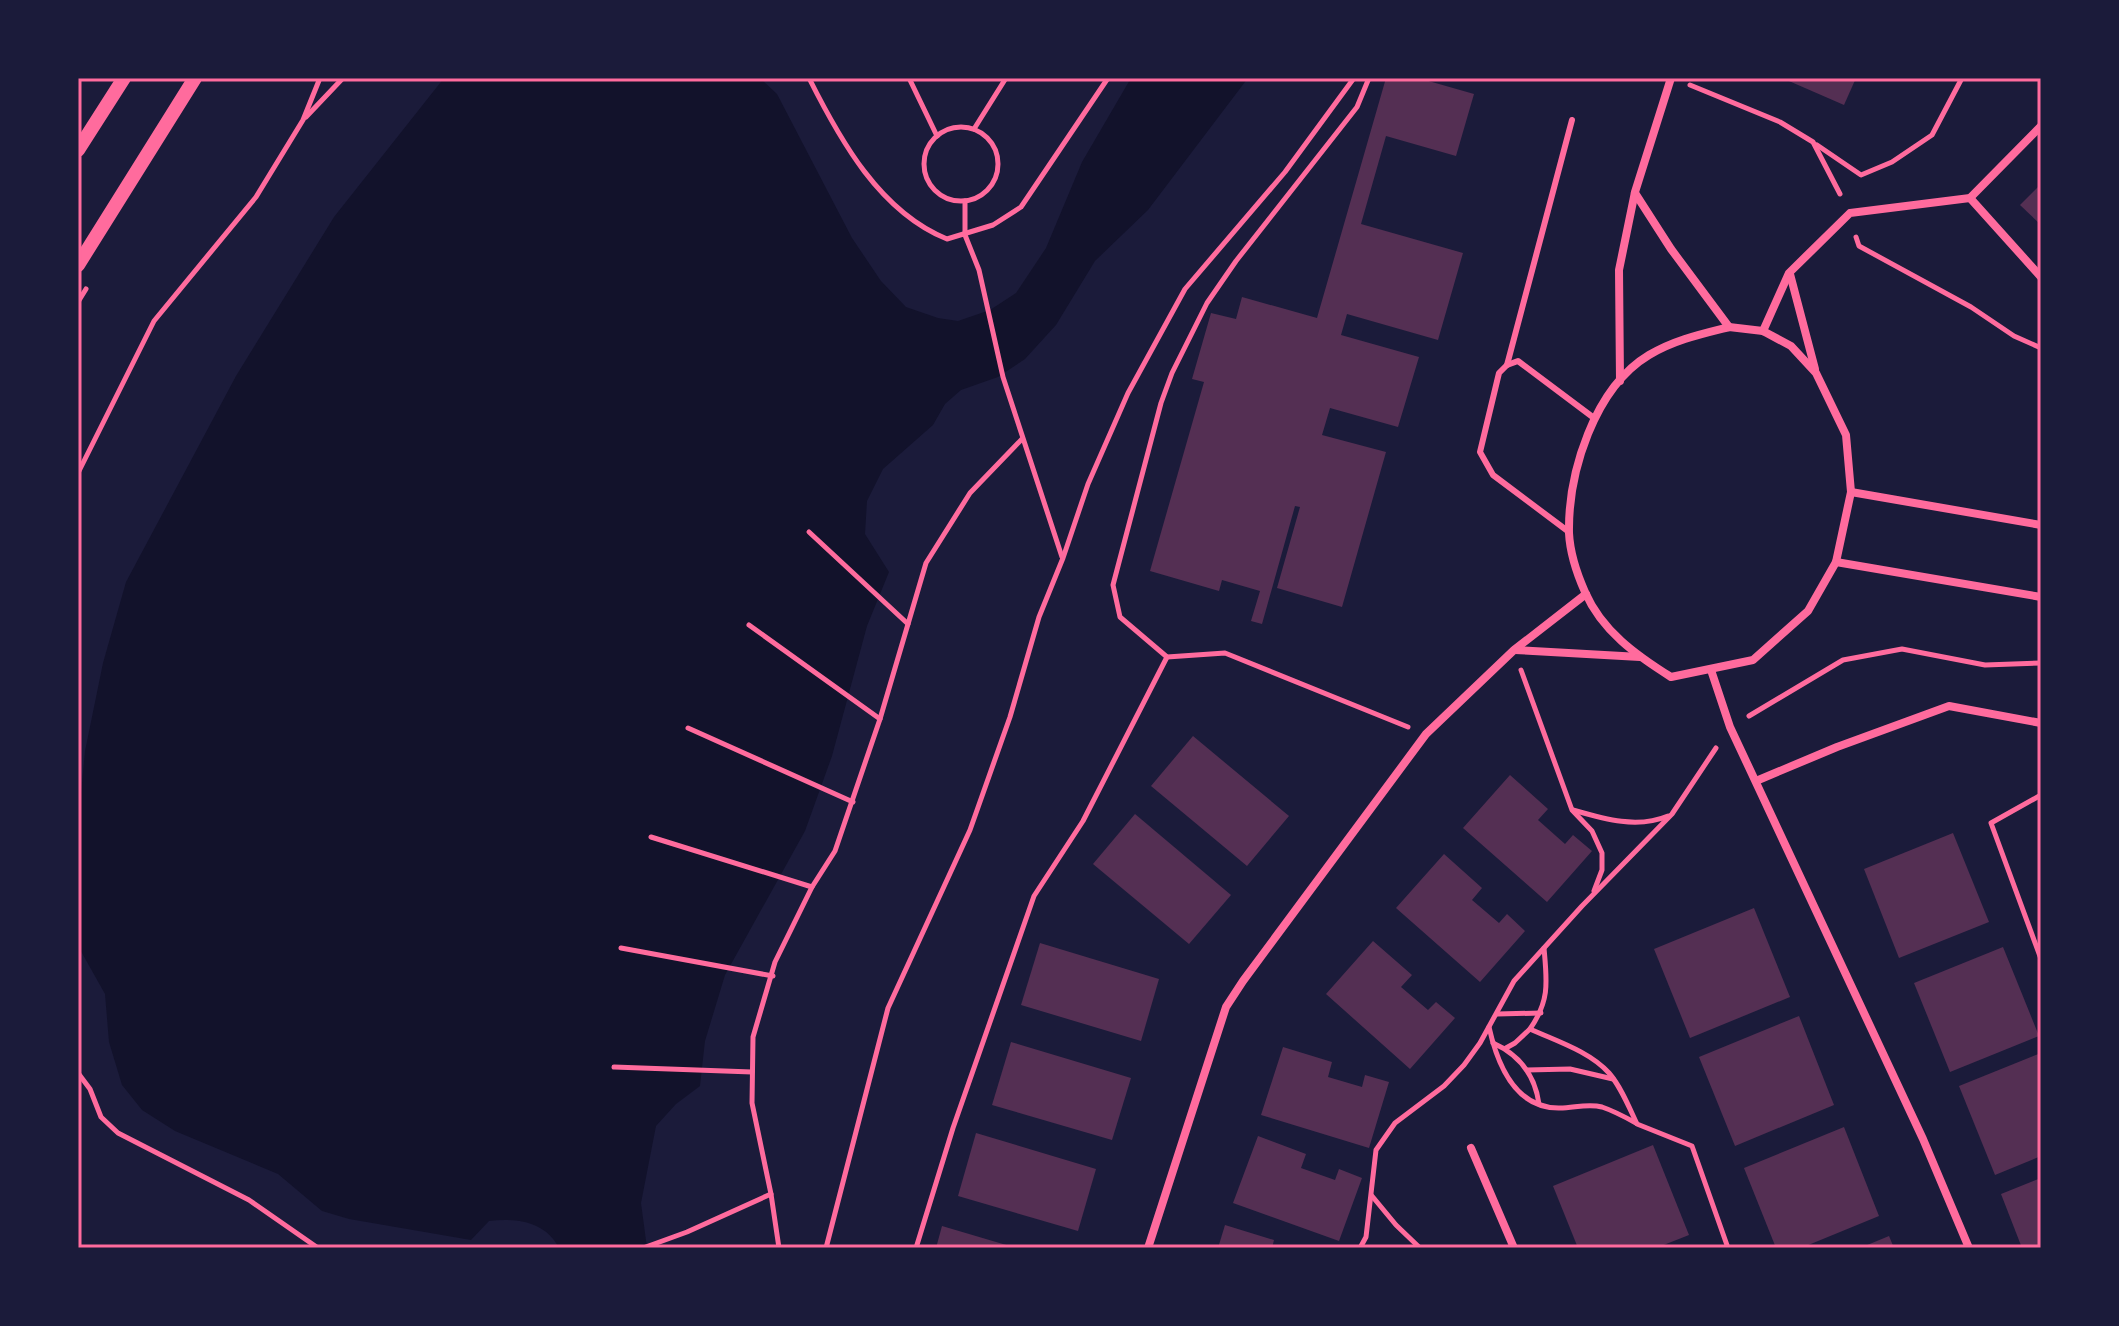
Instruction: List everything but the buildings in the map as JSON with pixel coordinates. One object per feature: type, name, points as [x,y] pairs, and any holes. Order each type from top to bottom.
[{"type":"street","points":[[78,150],[124,78]]},
{"type":"street","points":[[78,265],[195,78]]},
{"type":"street","points":[[1620,381],[1619,270],[1635,192],[1671,78]]},
{"type":"street","points":[[1763,331],[1789,273],[1850,213],[1970,198],[2041,126]]},
{"type":"street","points":[[1635,192],[1671,249],[1729,327]]},
{"type":"street","points":[[1970,198],[2041,277]]},
{"type":"street","points":[[1789,273],[1816,373],[1846,435],[1851,492],[1836,562],[1808,611],[1753,660],[1671,677],[1640,657],[1606,627],[1586,594],[1572,556],[1569,532],[1581,450],[1594,418],[1620,381],[1646,356],[1677,340],[1729,327],[1763,331],[1791,346],[1816,373]]},
{"type":"street","points":[[1851,492],[2041,525]]},
{"type":"street","points":[[1836,562],[2041,597]]},
{"type":"street","points":[[1148,1248],[1226,1007],[1243,981],[1426,734],[1514,650],[1586,594]]},
{"type":"street","points":[[1514,650],[1640,657]]},
{"type":"street","points":[[1711,670],[1730,727],[1923,1139],[1969,1248]]},
{"type":"street","points":[[1756,781],[1949,706],[2041,723]]},
{"type":"street","points":[[1471,1148],[1514,1248]]},
{"type":"lane","points":[[1507,365],[1572,120]]},
{"type":"lane","points":[[1569,532],[1493,475],[1480,452],[1499,373],[1507,365],[1518,361],[1594,418]]},
{"type":"path","points":[[78,473],[154,321],[256,197],[303,120],[320,78]]},
{"type":"path","points":[[303,120],[343,78]]},
{"type":"path","points":[[809,78],[838,135],[907,217],[927,231],[947,239],[993,225],[1021,207],[1108,78]]},
{"type":"path","points":[[909,78],[937,136]]},
{"type":"path","points":[[974,129],[1006,78]]},
{"type":"path","points":[[826,1248],[888,1008],[970,830],[1010,717],[1039,617],[1088,484],[1128,393],[1185,289],[1285,172],[1354,78]]},
{"type":"path","points":[[1369,78],[1357,107],[1236,261],[1207,303],[1172,373],[1161,403],[1113,585],[1120,617],[1167,657],[1225,653],[1426,734]]},
{"type":"path","points":[[1813,142],[1837,162],[1861,175],[1892,162],[1932,135],[1962,78]]},
{"type":"path","points":[[954,127],[974,129],[987,138],[996,151],[998,168],[992,183],[981,195],[965,201],[952,200],[939,195],[930,185],[924,159],[937,136],[954,127]]},
{"type":"path","points":[[965,201],[965,235],[979,270],[1003,377],[1063,558]]},
{"type":"path","points":[[779,1248],[752,1103],[753,1037],[775,962],[812,887],[835,851],[880,719],[926,563],[970,493],[1022,439]]},
{"type":"path","points":[[809,532],[909,625]]},
{"type":"path","points":[[749,625],[880,719]]},
{"type":"path","points":[[1360,1248],[1366,1237],[1376,1150],[1395,1123],[1444,1086],[1464,1065],[1514,981],[1593,894],[1672,814],[1730,727],[1843,660],[1902,649],[1985,665],[2041,663]]},
{"type":"path","points":[[1514,650],[1572,810],[1592,831],[1602,853],[1602,870],[1593,894]]},
{"type":"path","points":[[916,1248],[953,1128],[1034,896],[1083,821],[1167,657]]},
{"type":"path","points":[[688,728],[853,802]]},
{"type":"path","points":[[2041,795],[1991,823],[2041,959]]},
{"type":"path","points":[[1572,810],[1629,822],[1652,823],[1672,814]]},
{"type":"path","points":[[651,837],[812,887]]},
{"type":"path","points":[[621,948],[773,976]]},
{"type":"path","points":[[1505,1048],[1530,1029],[1541,1013],[1546,997],[1544,948]]},
{"type":"path","points":[[1496,1014],[1541,1013]]},
{"type":"path","points":[[1489,1026],[1503,1071],[1516,1089],[1539,1104],[1559,1108],[1601,1107],[1692,1146],[1728,1248]]},
{"type":"path","points":[[1530,1029],[1589,1057],[1614,1079],[1637,1124]]},
{"type":"path","points":[[1492,1043],[1505,1048],[1527,1070],[1533,1079],[1539,1104]]},
{"type":"path","points":[[614,1067],[753,1072]]},
{"type":"path","points":[[1527,1070],[1570,1069],[1614,1079]]},
{"type":"path","points":[[78,1073],[90,1089],[101,1117],[118,1133],[249,1200],[318,1248]]},
{"type":"path","points":[[643,1248],[771,1194]]},
{"type":"path","points":[[1371,1195],[1420,1248]]},
{"type":"shaded area","points":[[444,78],[760,78],[777,94],[852,238],[881,281],[906,307],[958,321],[990,310],[1016,293],[1046,248],[1082,162],[1131,78],[1248,78],[1148,210],[1095,261],[1056,325],[1025,359],[998,377],[961,390],[945,404],[933,425],[883,469],[867,501],[865,534],[889,572],[867,626],[832,756],[805,831],[725,975],[705,1041],[700,1086],[676,1104],[656,1126],[641,1203],[647,1248],[559,1248],[546,1232],[519,1221],[489,1221],[471,1240],[349,1219],[322,1211],[278,1174],[175,1131],[142,1110],[122,1085],[109,1042],[105,994],[78,946],[78,825],[85,751],[103,663],[126,582],[236,376],[334,217]]}]
